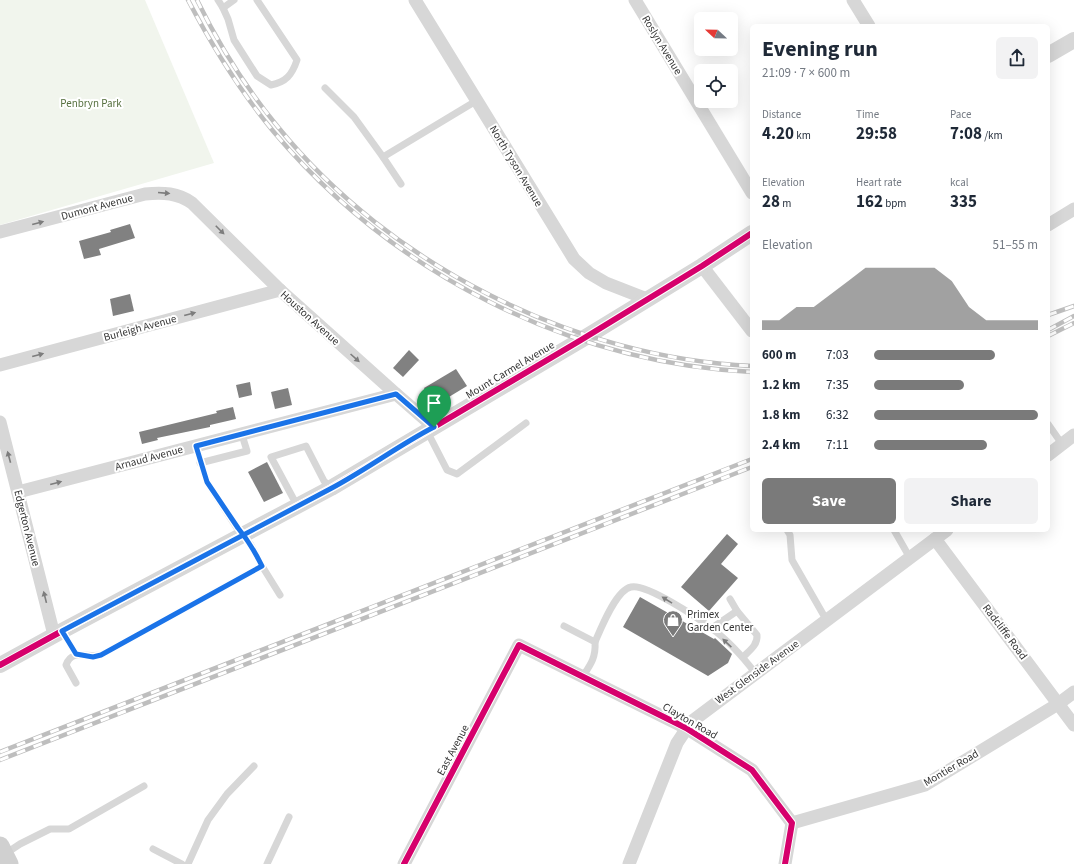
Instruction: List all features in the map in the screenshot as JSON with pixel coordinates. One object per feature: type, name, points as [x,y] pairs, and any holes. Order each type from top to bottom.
[{"type":"street","name":"North Tyson Avenue","points":[[415,0],[574,259],[589,273],[606,284],[647,299]]},
{"type":"street","name":"Roslyn Avenue","points":[[635,0],[750,190]]},
{"type":"street","points":[[853,0],[868,24]]},
{"type":"street","points":[[1050,53],[1074,40]]},
{"type":"street","name":"Dumont Avenue","points":[[0,232],[145,194],[159,192],[183,196],[192,203]]},
{"type":"street","name":"Houston Avenue","points":[[192,203],[280,290],[396,394],[431,429]]},
{"type":"street","points":[[1050,224],[1074,209]]},
{"type":"street","name":"Mount Carmel Avenue","points":[[0,665],[331,488],[702,266],[750,234]]},
{"type":"street","points":[[702,266],[750,327]]},
{"type":"street","name":"Burleigh Avenue","points":[[0,365],[280,290]]},
{"type":"street","name":"Arnaud Avenue","points":[[18,492],[396,394]]},
{"type":"street","name":"Edgerton Avenue","points":[[0,422],[58,633]]},
{"type":"street","points":[[1050,453],[1074,435]]},
{"type":"street","name":"West Glenside Avenue","points":[[629,864],[677,743],[686,728],[697,716],[756,674],[944,532]]},
{"type":"street","name":"Radcliffe Road","points":[[935,539],[1074,725]]},
{"type":"street","name":"Clayton Road","points":[[519,644],[686,728],[752,770],[792,823]]},
{"type":"street","name":"East Avenue","points":[[404,864],[519,644]]},
{"type":"street","name":"Montier Road","points":[[792,823],[925,785],[1058,704],[1074,692]]},
{"type":"street","points":[[785,864],[792,823]]},
{"type":"lane","points":[[218,0],[228,18],[234,40],[257,76],[271,85],[286,80],[293,71],[297,60],[257,0]]},
{"type":"lane","points":[[223,8],[234,0]]},
{"type":"lane","points":[[325,88],[354,117],[401,184]]},
{"type":"lane","points":[[383,157],[476,101]]},
{"type":"lane","points":[[431,429],[447,470],[457,474],[526,423]]},
{"type":"lane","points":[[1050,427],[1062,444]]},
{"type":"lane","points":[[200,463],[247,451],[242,434]]},
{"type":"lane","points":[[196,446],[207,482],[251,545],[280,595]]},
{"type":"lane","points":[[298,505],[271,457],[306,446],[324,481],[331,488]]},
{"type":"lane","points":[[788,532],[790,535],[792,560],[827,621]]},
{"type":"lane","points":[[895,532],[910,558]]},
{"type":"lane","points":[[58,633],[76,654],[93,657],[101,655],[262,566]]},
{"type":"lane","points":[[583,676],[594,659],[595,642],[615,602],[622,592],[631,587],[646,589],[657,594],[712,628],[743,657],[756,674]]},
{"type":"lane","points":[[730,600],[757,636],[754,646],[743,657]]},
{"type":"lane","points":[[712,628],[737,611]]},
{"type":"lane","points":[[564,626],[595,642]]},
{"type":"lane","points":[[76,654],[68,659],[66,665],[76,683]]},
{"type":"lane","points":[[188,864],[208,820],[227,794],[254,766]]},
{"type":"lane","points":[[5,855],[20,844],[50,829],[69,829],[144,786]]},
{"type":"lane","points":[[267,864],[289,817]]},
{"type":"lane","points":[[153,849],[182,864]]},
{"type":"green space","name":"Penbryn Park","points":[[0,0],[145,0],[214,163],[0,225]]},
{"type":"building","points":[[130,224],[135,238],[99,249],[101,255],[84,259],[79,241],[111,232],[110,230]]},
{"type":"building","points":[[130,294],[134,311],[113,316],[110,299]]},
{"type":"building","points":[[409,350],[419,360],[403,377],[393,368]]},
{"type":"building","points":[[456,369],[467,386],[434,406],[424,388]]},
{"type":"building","points":[[250,382],[252,395],[239,398],[236,385]]},
{"type":"building","points":[[288,388],[292,405],[275,409],[271,392]]},
{"type":"building","points":[[233,407],[236,419],[210,425],[210,427],[157,438],[158,440],[142,444],[139,432],[217,413],[216,411]]},
{"type":"building","points":[[267,462],[283,493],[264,502],[248,472]]},
{"type":"building","points":[[727,534],[738,544],[721,564],[738,578],[709,611],[681,587]]},
{"type":"building","name":"Primex Garden Center","points":[[640,597],[714,639],[715,638],[732,654],[728,663],[708,676],[623,627]]},
{"type":"railway","points":[[188,0],[227,68],[273,131],[320,181],[372,227],[428,267],[488,301],[551,329],[616,350],[683,365],[750,372]]},
{"type":"railway","points":[[197,0],[214,33],[234,66],[278,127],[323,177],[374,221],[430,261],[490,295],[553,323],[619,345],[685,359],[750,366]]},
{"type":"railway","points":[[1050,314],[1074,306]]},
{"type":"railway","points":[[1050,329],[1074,316]]},
{"type":"railway","points":[[1050,335],[1074,323]]},
{"type":"railway","points":[[0,752],[750,460]]},
{"type":"railway","points":[[0,760],[750,468]]},
{"type":"cycle path","points":[[0,665],[331,488],[581,340],[702,266],[750,234]]},
{"type":"cycle path","points":[[404,864],[519,645],[686,728],[752,770],[792,823],[785,864]]},
{"type":"place","name":"Primex Garden Center","points":[[673,637]]},
{"type":"route","points":[[434,427],[331,488],[298,505],[243,535],[62,631],[68,642],[76,654],[93,657],[101,655],[262,566],[251,545],[243,535],[238,528],[207,482],[196,446],[396,394],[434,427]]}]
